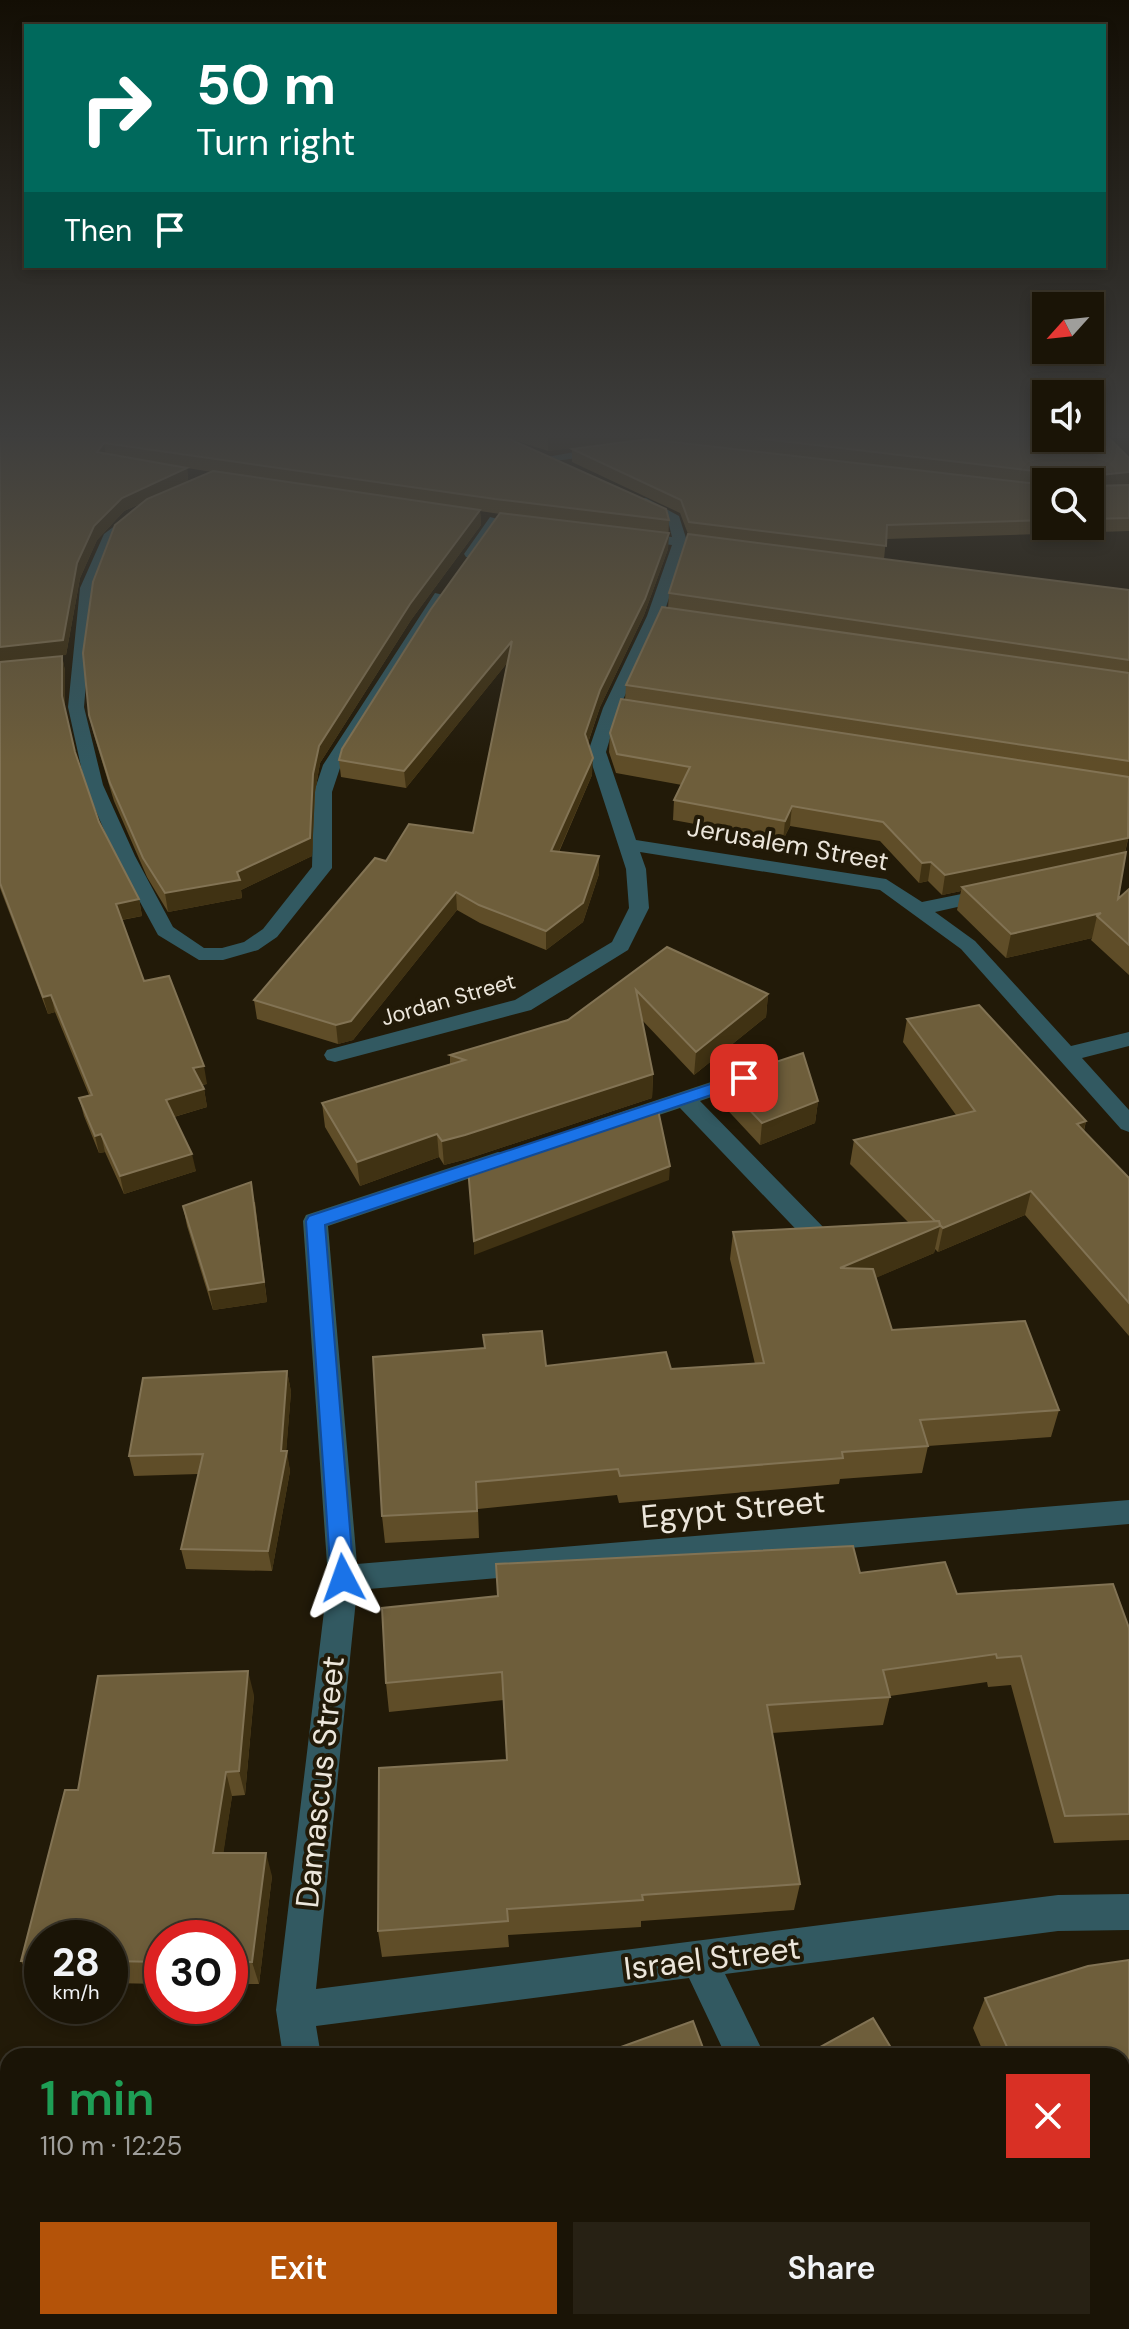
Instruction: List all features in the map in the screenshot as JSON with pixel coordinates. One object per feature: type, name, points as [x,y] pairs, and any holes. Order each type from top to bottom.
[{"type":"street","points":[[105,547],[87,588],[71,662],[76,707],[94,785],[125,856],[165,931],[199,954],[223,954],[251,946],[270,933],[322,868],[323,792],[332,765],[476,547]]},
{"type":"street","name":"Jordan Street","points":[[335,1055],[523,1005],[621,946],[639,908],[636,869],[597,752],[663,617],[679,547]]},
{"type":"street","points":[[716,547],[726,548]]},
{"type":"street","name":"Jerusalem Street","points":[[628,844],[886,885],[968,945],[1129,1124]]},
{"type":"street","points":[[919,909],[1009,890]]},
{"type":"street","points":[[1068,1054],[1129,1039]]},
{"type":"street","points":[[581,1132],[774,1068]]},
{"type":"street","points":[[684,1098],[819,1238]]},
{"type":"street","name":"Damascus Street","points":[[301,2048],[295,2010],[343,1578],[315,1221],[522,1152]]},
{"type":"street","name":"Egypt Street","points":[[343,1578],[1129,1512]]},
{"type":"street","name":"Israel Street","points":[[295,2010],[1058,1913],[1129,1912]]},
{"type":"street","points":[[699,1960],[742,2048]]},
{"type":"building","points":[[0,547],[84,547],[77,563],[63,640],[0,647]]},
{"type":"building","points":[[107,547],[453,547],[410,604],[319,746],[313,774],[310,838],[237,872],[240,880],[165,893],[143,858],[110,783],[89,715],[83,653],[93,582]]},
{"type":"building","points":[[476,547],[664,547],[645,599],[600,690],[585,734],[593,758],[551,851],[599,856],[583,903],[546,931],[479,905],[456,892],[351,1021],[336,1025],[254,1000],[375,858],[386,861],[409,824],[473,833],[512,641],[404,771],[339,760],[342,749],[431,609]]},
{"type":"building","points":[[684,547],[788,547],[1129,590],[1129,660],[669,593]]},
{"type":"building","points":[[662,607],[1129,673],[1129,761],[626,685]]},
{"type":"building","points":[[62,656],[62,696],[75,752],[99,822],[139,899],[116,904],[144,981],[169,976],[204,1066],[193,1068],[204,1089],[166,1100],[192,1154],[120,1176],[101,1134],[95,1136],[79,1098],[92,1095],[51,995],[43,997],[0,883],[0,662]]},
{"type":"building","points":[[621,699],[1129,777],[1128,838],[945,875],[931,862],[922,863],[883,822],[792,806],[785,821],[674,800],[690,767],[617,754],[610,733]]},
{"type":"building","points":[[1126,852],[1118,899],[1129,889],[1129,945],[1097,916],[1101,913],[1011,934],[962,887]]},
{"type":"building","points":[[667,947],[768,994],[696,1052],[636,990],[653,1074],[465,1135],[442,1141],[437,1134],[357,1162],[322,1103],[465,1060],[450,1055],[568,1020]]},
{"type":"building","points":[[979,1005],[1086,1121],[1077,1124],[1129,1178],[1129,1303],[1031,1191],[943,1228],[854,1140],[975,1111],[907,1019]]},
{"type":"building","points":[[803,1053],[818,1101],[762,1123],[721,1080]]},
{"type":"building","points":[[658,1110],[670,1166],[474,1241],[468,1168],[632,1113],[620,1123]]},
{"type":"building","points":[[251,1182],[264,1282],[209,1290],[183,1206]]},
{"type":"building","points":[[939,1221],[940,1226],[840,1268],[873,1269],[892,1330],[1025,1321],[1059,1410],[920,1420],[928,1446],[842,1452],[843,1458],[620,1476],[618,1469],[476,1482],[477,1511],[382,1516],[373,1357],[485,1348],[483,1335],[542,1331],[546,1366],[666,1352],[671,1369],[764,1363],[733,1232]]},
{"type":"building","points":[[287,1371],[281,1451],[287,1451],[268,1551],[181,1549],[203,1454],[129,1456],[143,1378]]},
{"type":"building","points":[[853,1546],[860,1573],[945,1562],[957,1594],[1113,1584],[1129,1628],[1129,1814],[1065,1816],[1021,1656],[997,1658],[996,1654],[883,1670],[890,1697],[767,1705],[800,1884],[642,1895],[643,1900],[507,1909],[508,1921],[378,1931],[379,1768],[507,1760],[502,1672],[386,1683],[382,1608],[498,1596],[496,1564]]},
{"type":"building","points":[[248,1671],[239,1771],[226,1772],[213,1853],[266,1853],[252,1962],[248,1962],[248,1920],[144,1920],[144,1962],[128,1961],[128,1920],[32,1920],[65,1790],[78,1790],[98,1676]]},
{"type":"building","points":[[1129,1960],[1129,2048],[1007,2048],[985,1998],[1088,1966]]},
{"type":"building","points":[[873,2018],[891,2048],[819,2048]]},
{"type":"building","points":[[693,2021],[703,2048],[618,2048]]},
{"type":"route","points":[[343,1578],[315,1221],[744,1078]]}]
